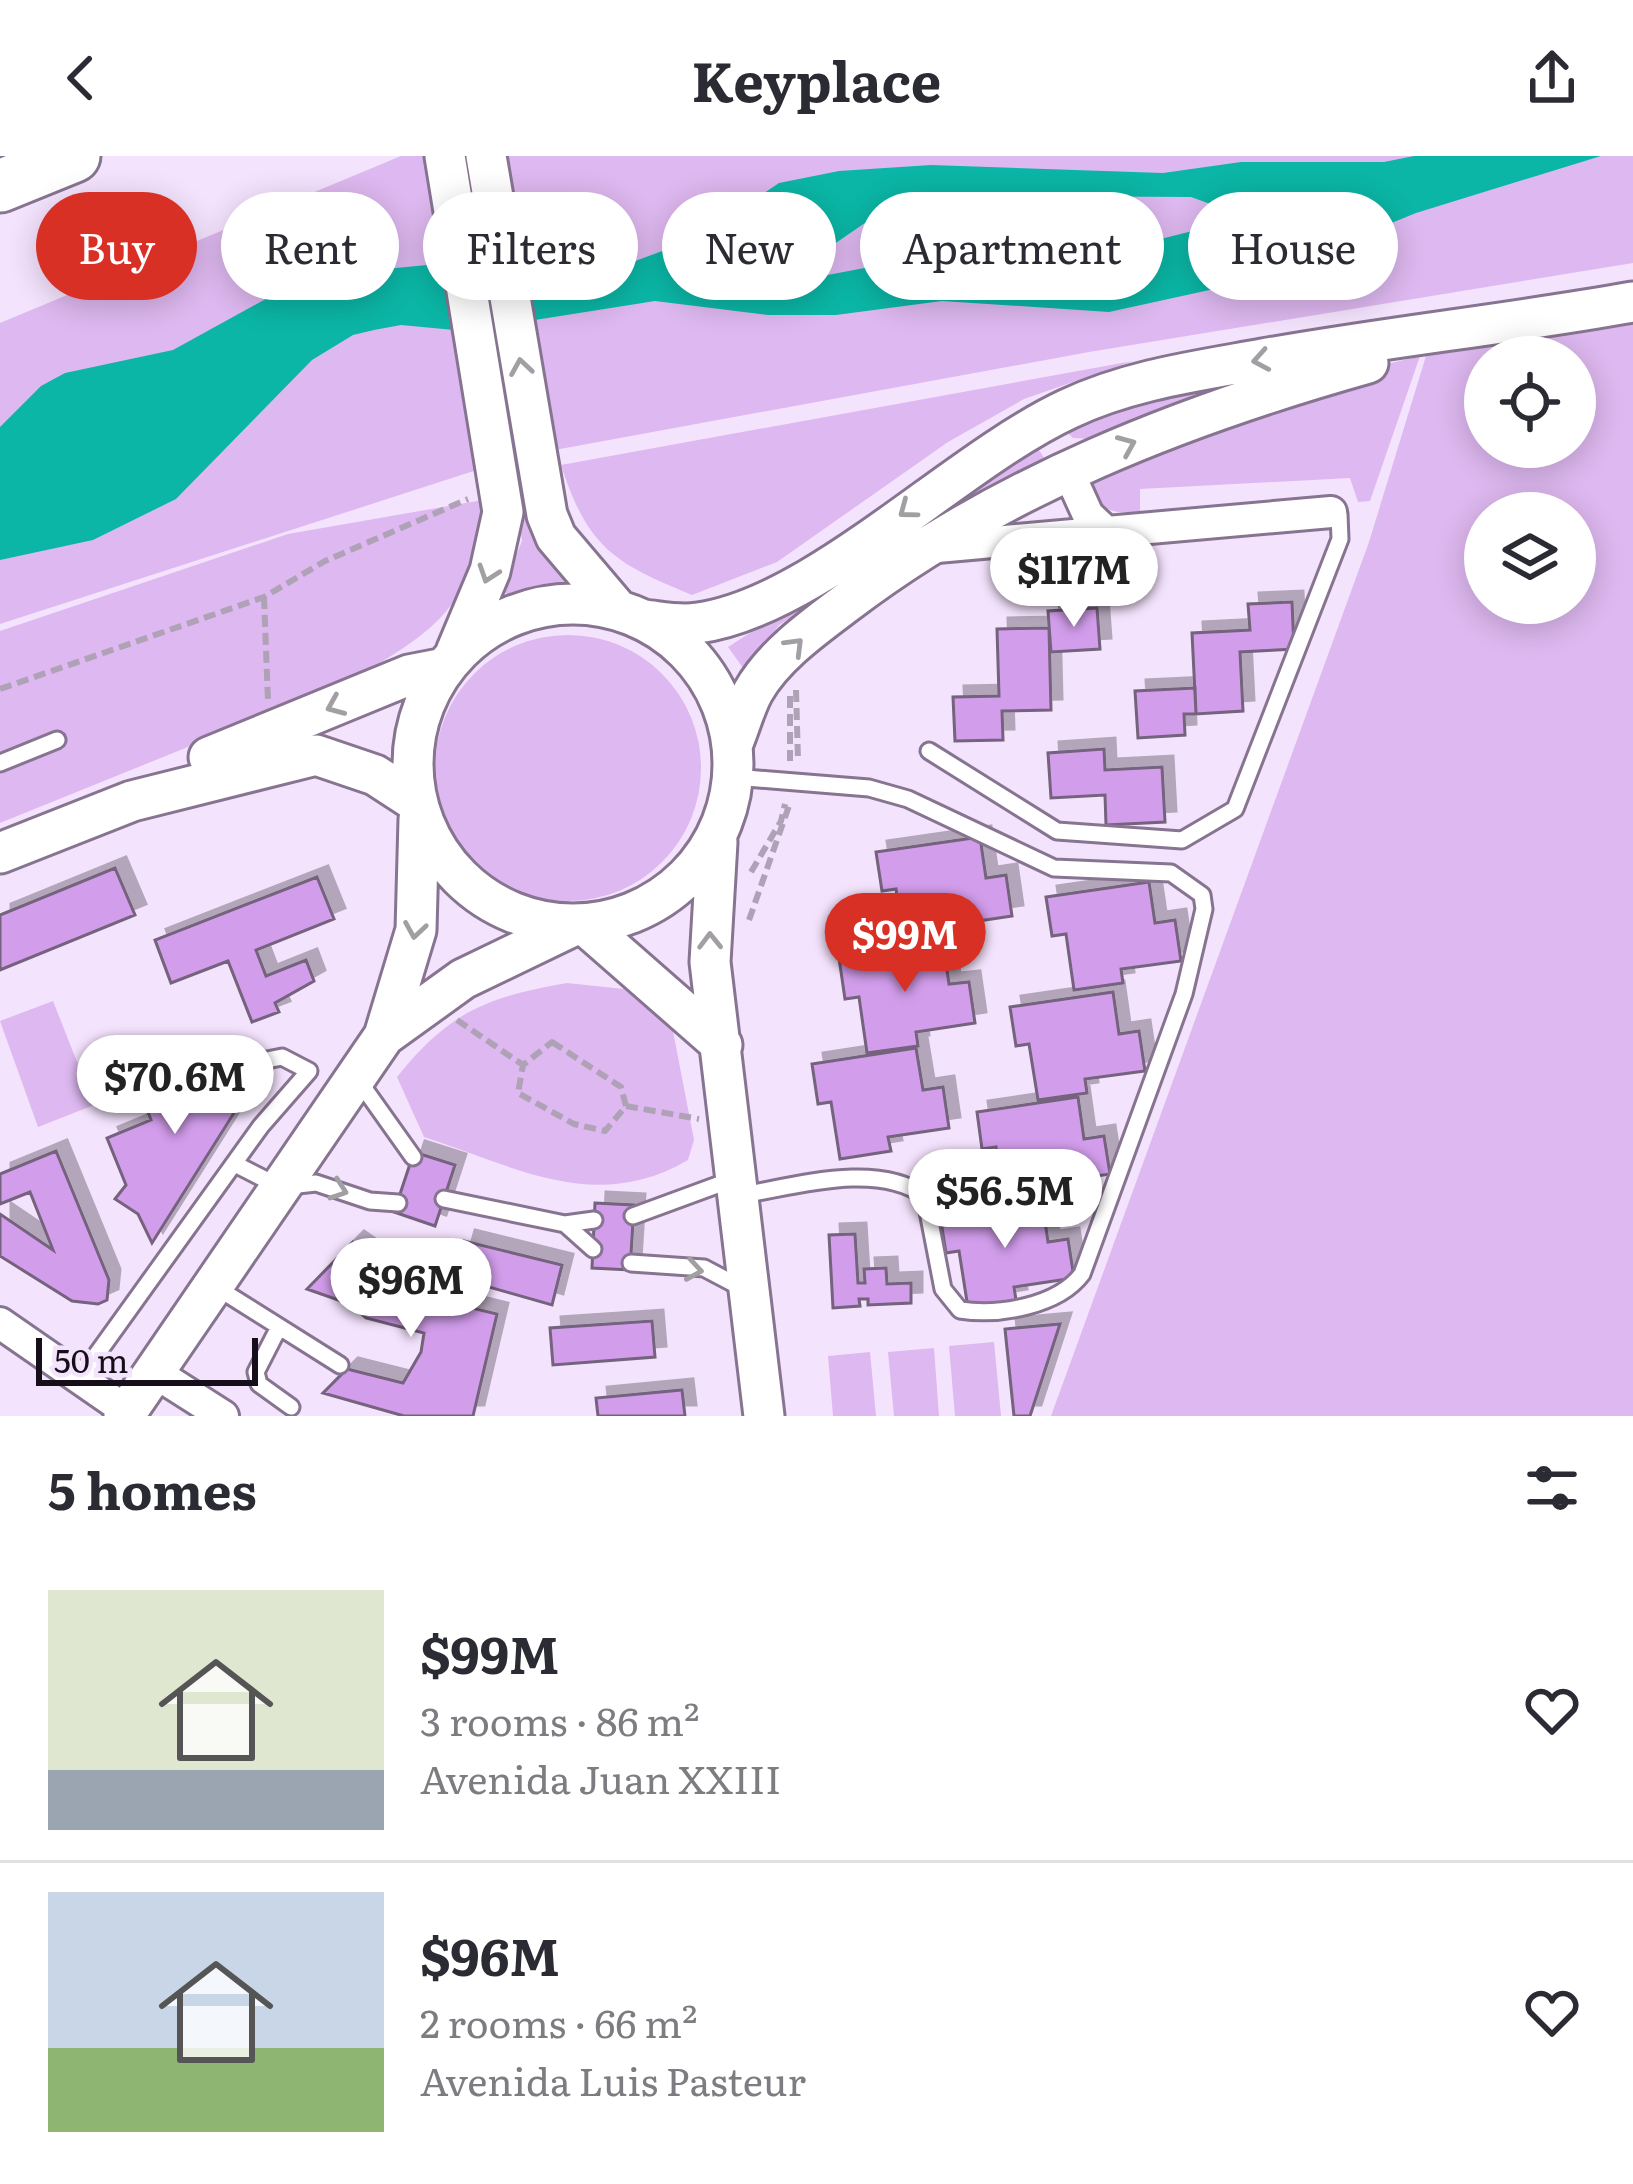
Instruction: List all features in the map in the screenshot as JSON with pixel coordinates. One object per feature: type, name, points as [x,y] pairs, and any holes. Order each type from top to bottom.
[{"type":"highway","points":[[0,186],[74,156]]},
{"type":"main road","points":[[445,156],[513,483],[556,537],[631,615],[694,658],[726,712],[734,760]]},
{"type":"main road","points":[[128,1414],[384,1036],[416,930],[415,737],[496,552],[513,483],[486,156]]},
{"type":"main road","points":[[764,1416],[734,1125],[710,962],[718,836],[754,689],[811,629],[920,550],[1068,471],[1262,394],[1501,326],[1633,302]]},
{"type":"main road","points":[[132,801],[180,768],[449,662],[496,625],[546,606],[705,622],[795,585],[1032,426],[1112,391],[1169,376],[1411,333],[1501,326]]},
{"type":"main road","points":[[1032,426],[1053,446],[1068,471]]},
{"type":"main road","points":[[0,853],[132,801],[316,754],[375,775],[417,810],[456,873],[481,894],[525,916],[579,926],[722,1045]]},
{"type":"main road","points":[[384,1036],[499,959],[579,926],[648,906],[676,887],[718,836]]},
{"type":"street","points":[[1068,471],[1088,515],[1104,530]]},
{"type":"street","points":[[920,550],[1331,512]]},
{"type":"street","points":[[0,1323],[128,1414]]},
{"type":"street","points":[[154,1372],[223,1416]]},
{"type":"lane","points":[[929,751],[1057,831],[1170,841],[1193,837],[1219,823],[1235,809],[1340,539],[1340,514],[1331,512]]},
{"type":"lane","points":[[0,763],[57,740]]},
{"type":"lane","points":[[633,1216],[741,1186],[872,1177],[896,1180],[925,1196],[944,1289],[960,1310],[1055,1298],[1082,1274],[1184,994],[1204,923],[1202,895],[1171,873],[1054,868],[908,799],[869,788],[792,783],[734,760]]},
{"type":"lane","points":[[79,1379],[235,1163],[309,1071],[282,1057],[247,1064]]},
{"type":"lane","points":[[356,1077],[413,1157]]},
{"type":"lane","points":[[235,1163],[280,1187],[316,1183],[370,1201],[398,1203]]},
{"type":"lane","points":[[447,1197],[565,1224],[594,1220]]},
{"type":"lane","points":[[565,1224],[592,1249]]},
{"type":"lane","points":[[631,1263],[704,1268],[752,1293]]},
{"type":"lane","points":[[213,1286],[340,1364]]},
{"type":"lane","points":[[280,1328],[256,1372],[259,1384],[291,1407]]},
{"type":"path","points":[[0,689],[264,597],[325,561],[513,483]]},
{"type":"path","points":[[264,597],[270,733]]},
{"type":"path","points":[[746,885],[781,821],[792,783],[789,687]]},
{"type":"path","points":[[746,931],[792,783]]},
{"type":"path","points":[[430,1001],[523,1065]]},
{"type":"path","points":[[552,1042],[621,1087],[626,1106],[605,1131],[574,1124],[518,1093],[523,1065],[552,1042]]},
{"type":"path","points":[[626,1106],[734,1125]]},
{"type":"shaded area","points":[[401,156],[1633,156],[1633,263],[1089,352],[522,456],[573,588],[512,598],[502,590],[522,541],[511,459],[0,624],[0,323],[55,300],[197,300],[197,241],[221,231],[221,300],[399,300],[399,192],[315,192]]},
{"type":"shaded area","points":[[1601,156],[1398,220],[1398,192],[1188,192],[1188,197],[1164,197],[1164,192],[860,192],[860,226],[836,243],[836,192],[766,192],[779,183],[839,171],[931,165],[1163,173],[1241,162]]},
{"type":"shaded area","points":[[1188,232],[1188,295],[1164,300],[1164,238]]},
{"type":"shaded area","points":[[662,251],[662,300],[836,300],[836,273],[860,269],[860,300],[1164,300],[1109,312],[942,301],[836,315],[768,315],[655,301],[465,331],[401,325],[353,335],[312,360],[176,499],[93,540],[0,560],[0,427],[41,386],[65,373],[173,350],[264,300],[399,300],[399,268],[423,265],[423,300],[638,300],[638,260]]},
{"type":"shaded area","points":[[1633,323],[1633,1416],[1051,1416],[1369,542],[1426,356],[1464,350],[1464,468],[1596,468],[1596,336],[1551,336]]},
{"type":"shaded area","points":[[1420,356],[1370,501],[1358,502],[1350,478],[1140,489],[1140,512],[1117,512],[1102,506],[1083,472],[1367,369]]},
{"type":"shaded area","points":[[1133,361],[1024,399],[948,442],[777,562],[692,595],[642,573],[607,549],[582,516],[561,465]]},
{"type":"shaded area","points":[[1243,381],[1093,439],[1073,438],[1062,427],[1137,395]]},
{"type":"shaded area","points":[[1037,447],[1050,467],[993,489],[779,625],[746,672],[728,647]]},
{"type":"shaded area","points":[[483,500],[470,568],[459,592],[445,613],[404,648],[346,683],[0,823],[0,631],[288,534]]},
{"type":"shaded area","points":[[568,635],[619,645],[662,674],[691,717],[701,768],[691,819],[662,862],[619,891],[568,901],[517,891],[474,862],[445,819],[435,768],[445,717],[474,674],[517,645]]},
{"type":"shaded area","points":[[567,983],[624,989],[672,1026],[694,1140],[688,1160],[654,1176],[588,1184],[524,1172],[424,1137],[397,1077],[416,1055],[472,1011],[514,994]]},
{"type":"shaded area","points":[[53,1001],[94,1105],[38,1127],[0,1021]]},
{"type":"shaded area","points":[[994,1342],[1001,1416],[955,1416],[949,1346]]},
{"type":"shaded area","points":[[934,1348],[939,1416],[894,1416],[888,1352]]},
{"type":"shaded area","points":[[870,1352],[876,1416],[833,1416],[828,1356]]},
{"type":"building","points":[[1292,602],[1294,649],[1240,652],[1243,711],[1196,714],[1192,633],[1250,630],[1248,604]]},
{"type":"building","points":[[1097,608],[1100,649],[1051,652],[1048,611]]},
{"type":"building","points":[[1049,628],[1051,710],[1002,711],[1003,740],[955,741],[953,697],[999,696],[997,629]]},
{"type":"building","points":[[1195,688],[1196,714],[1184,714],[1185,735],[1138,738],[1135,691]]},
{"type":"building","points":[[1104,749],[1105,770],[1162,767],[1165,822],[1106,825],[1105,795],[1051,798],[1048,753]]},
{"type":"building","points":[[980,837],[986,878],[1006,875],[1012,916],[952,925],[954,939],[904,946],[896,889],[882,891],[876,852]]},
{"type":"building","points":[[115,868],[135,915],[0,970],[0,915]]},
{"type":"building","points":[[317,877],[334,919],[256,950],[266,976],[306,960],[314,981],[275,1003],[279,1012],[252,1022],[228,961],[171,983],[155,940]]},
{"type":"building","points":[[1149,882],[1155,923],[1175,920],[1181,961],[1121,969],[1123,983],[1074,990],[1066,934],[1052,936],[1046,897]]},
{"type":"building","points":[[943,943],[949,984],[969,982],[975,1023],[916,1032],[918,1046],[867,1053],[859,997],[845,999],[839,958]]},
{"type":"building","points":[[1113,992],[1119,1034],[1139,1031],[1145,1071],[1085,1079],[1087,1093],[1038,1100],[1029,1044],[1016,1046],[1010,1007]]},
{"type":"building","points":[[916,1048],[923,1090],[943,1087],[949,1128],[888,1137],[891,1151],[840,1159],[831,1102],[818,1104],[812,1064]]},
{"type":"building","points":[[216,1058],[238,1059],[248,1069],[247,1093],[238,1100],[217,1093],[211,1098],[234,1113],[152,1243],[138,1214],[115,1199],[126,1185],[107,1138],[151,1120],[139,1089]]},
{"type":"building","points":[[1078,1097],[1084,1139],[1104,1136],[1110,1174],[1050,1183],[1052,1196],[1005,1204],[996,1147],[982,1149],[977,1112]]},
{"type":"building","points":[[56,1151],[109,1280],[107,1300],[98,1304],[72,1301],[0,1256],[0,1214],[53,1250],[30,1192],[0,1204],[0,1174]]},
{"type":"building","points":[[414,1152],[455,1165],[435,1226],[394,1212]]},
{"type":"building","points":[[1042,1200],[1048,1242],[1068,1239],[1074,1278],[1014,1287],[1016,1300],[968,1308],[959,1251],[946,1253],[940,1215]]},
{"type":"building","points":[[595,1203],[634,1205],[630,1270],[592,1268]]},
{"type":"building","points":[[855,1234],[858,1283],[865,1283],[864,1269],[886,1268],[887,1284],[911,1283],[911,1303],[868,1305],[868,1299],[859,1299],[860,1306],[833,1308],[829,1235]]},
{"type":"building","points":[[464,1241],[562,1265],[552,1305],[454,1277]]},
{"type":"building","points":[[353,1242],[435,1299],[497,1314],[473,1416],[404,1416],[323,1393],[347,1369],[403,1383],[421,1352],[424,1333],[366,1318],[350,1304],[307,1289]]},
{"type":"building","points":[[652,1321],[655,1357],[553,1365],[550,1328]]},
{"type":"building","points":[[1060,1324],[1030,1416],[1014,1416],[1005,1329]]},
{"type":"building","points":[[682,1390],[685,1416],[598,1416],[596,1398]]}]
